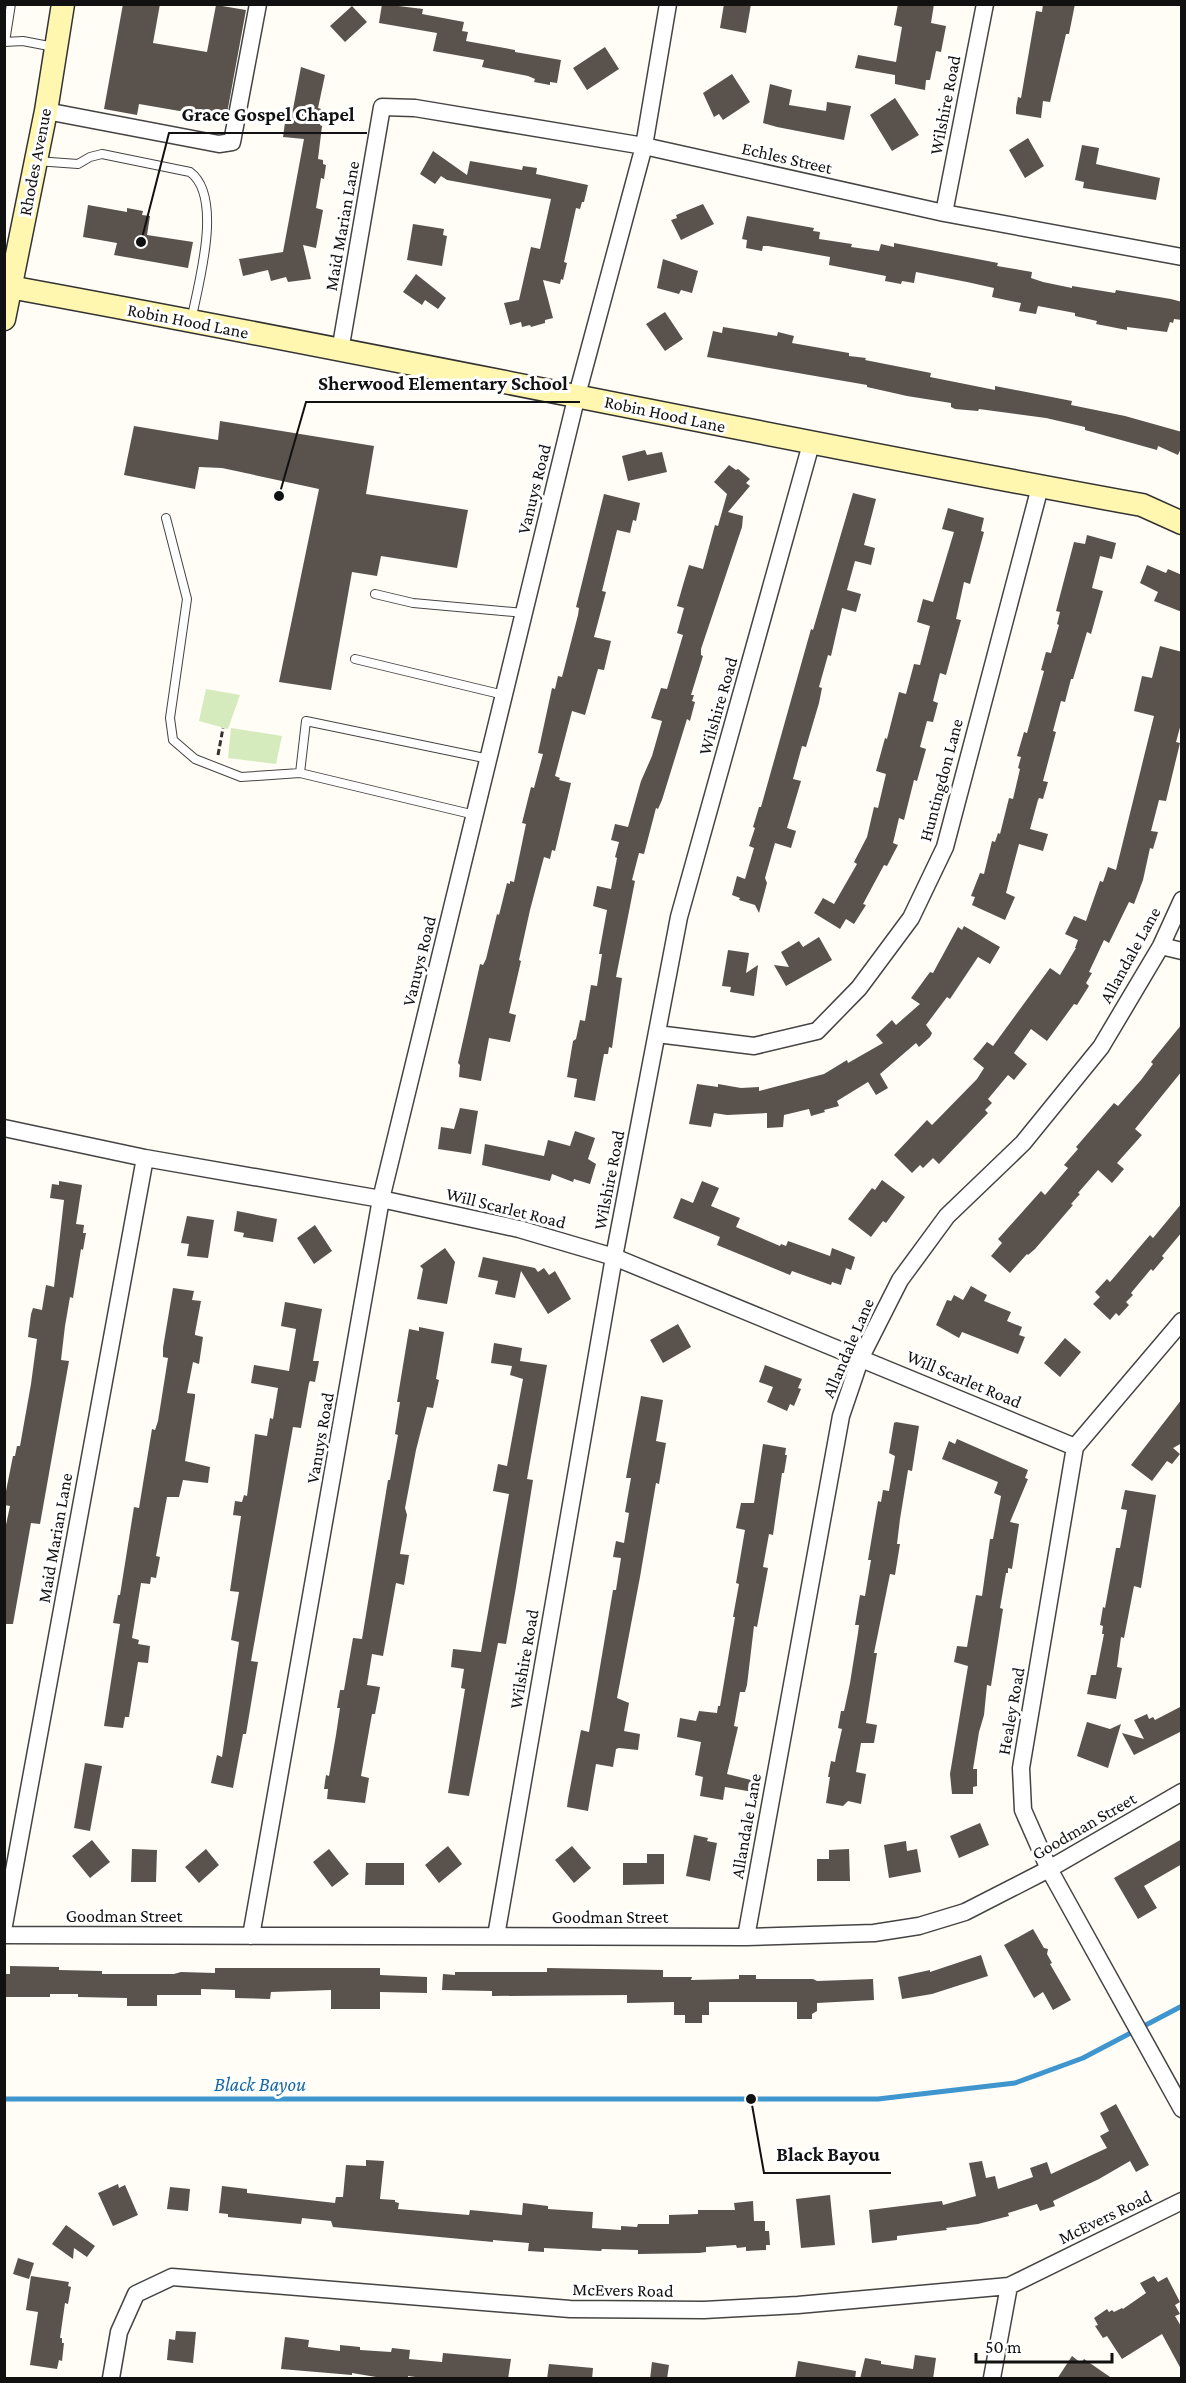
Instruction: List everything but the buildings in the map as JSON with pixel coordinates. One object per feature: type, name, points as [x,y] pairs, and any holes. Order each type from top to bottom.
[{"type":"street","name":"Rhodes Avenue","points":[[4,319],[8,286],[46,111],[63,4]]},
{"type":"street","points":[[46,111],[219,144],[232,142],[258,4]]},
{"type":"street","name":"Vanuys Road","points":[[251,1936],[381,1199],[577,395],[644,146],[668,4]]},
{"type":"street","name":"Wilshire Road","points":[[944,213],[985,4]]},
{"type":"street","name":"Echles Street","points":[[382,107],[415,108],[644,146],[944,213],[1182,258]]},
{"type":"street","name":"Maid Marian Lane","points":[[340,351],[382,107]]},
{"type":"street","name":"Robin Hood Lane","points":[[8,286],[577,395],[811,444],[1142,506],[1182,523]]},
{"type":"street","name":"Wilshire Road","points":[[496,1936],[614,1257],[679,917],[811,444]]},
{"type":"street","name":"Huntingdon Lane","points":[[657,1034],[754,1046],[817,1031],[860,988],[911,918],[945,847],[1040,487]]},
{"type":"street","name":"Allandale Lane","points":[[746,1937],[840,1416],[861,1357],[900,1280],[947,1216],[1023,1143],[1101,1047],[1161,946],[1182,900]]},
{"type":"street","points":[[1161,946],[1182,951]]},
{"type":"street","name":"Will Scarlet Road","points":[[4,1128],[145,1158],[381,1199],[519,1229],[614,1257],[1075,1447]]},
{"type":"street","name":"Maid Marian Lane","points":[[4,1925],[145,1158]]},
{"type":"street","points":[[1075,1447],[1182,1321]]},
{"type":"street","name":"Healey Road","points":[[1075,1447],[1021,1768],[1023,1810],[1048,1869],[1182,2109]]},
{"type":"street","name":"Goodman Street","points":[[4,1935],[746,1937],[874,1933],[919,1926],[965,1912],[1048,1869],[1182,1792]]},
{"type":"street","name":"McEvers Road","points":[[111,2379],[119,2332],[136,2294],[172,2277],[570,2309],[715,2309],[798,2305],[1009,2286],[1182,2201]]},
{"type":"street","points":[[992,2379],[1009,2286]]},
{"type":"lane","points":[[11,4],[5,42],[23,41],[56,47]]},
{"type":"lane","points":[[36,161],[78,164],[90,157],[102,154],[190,172],[199,179],[204,192],[207,235],[191,322]]},
{"type":"lane","points":[[166,518],[187,599],[170,718],[173,740],[195,759],[241,777],[300,773],[475,815]]},
{"type":"lane","points":[[375,594],[413,603],[524,613]]},
{"type":"lane","points":[[355,659],[504,695]]},
{"type":"lane","points":[[300,773],[306,721],[489,759]]},
{"type":"path","points":[[215,767],[223,728]]},
{"type":"green space","points":[[206,689],[240,695],[228,729],[199,721]]},
{"type":"green space","points":[[231,728],[282,736],[276,764],[228,758]]},
{"type":"waterway","name":"Black Bayou","points":[[4,2099],[878,2099],[1015,2083],[1083,2058],[1182,2006]]},
{"type":"place","name":"Grace Gospel Chapel","points":[[141,242]]},
{"type":"place","name":"Sherwood Elementary School","points":[[279,496]]},
{"type":"place","name":"Black Bayou","points":[[751,2099]]}]
